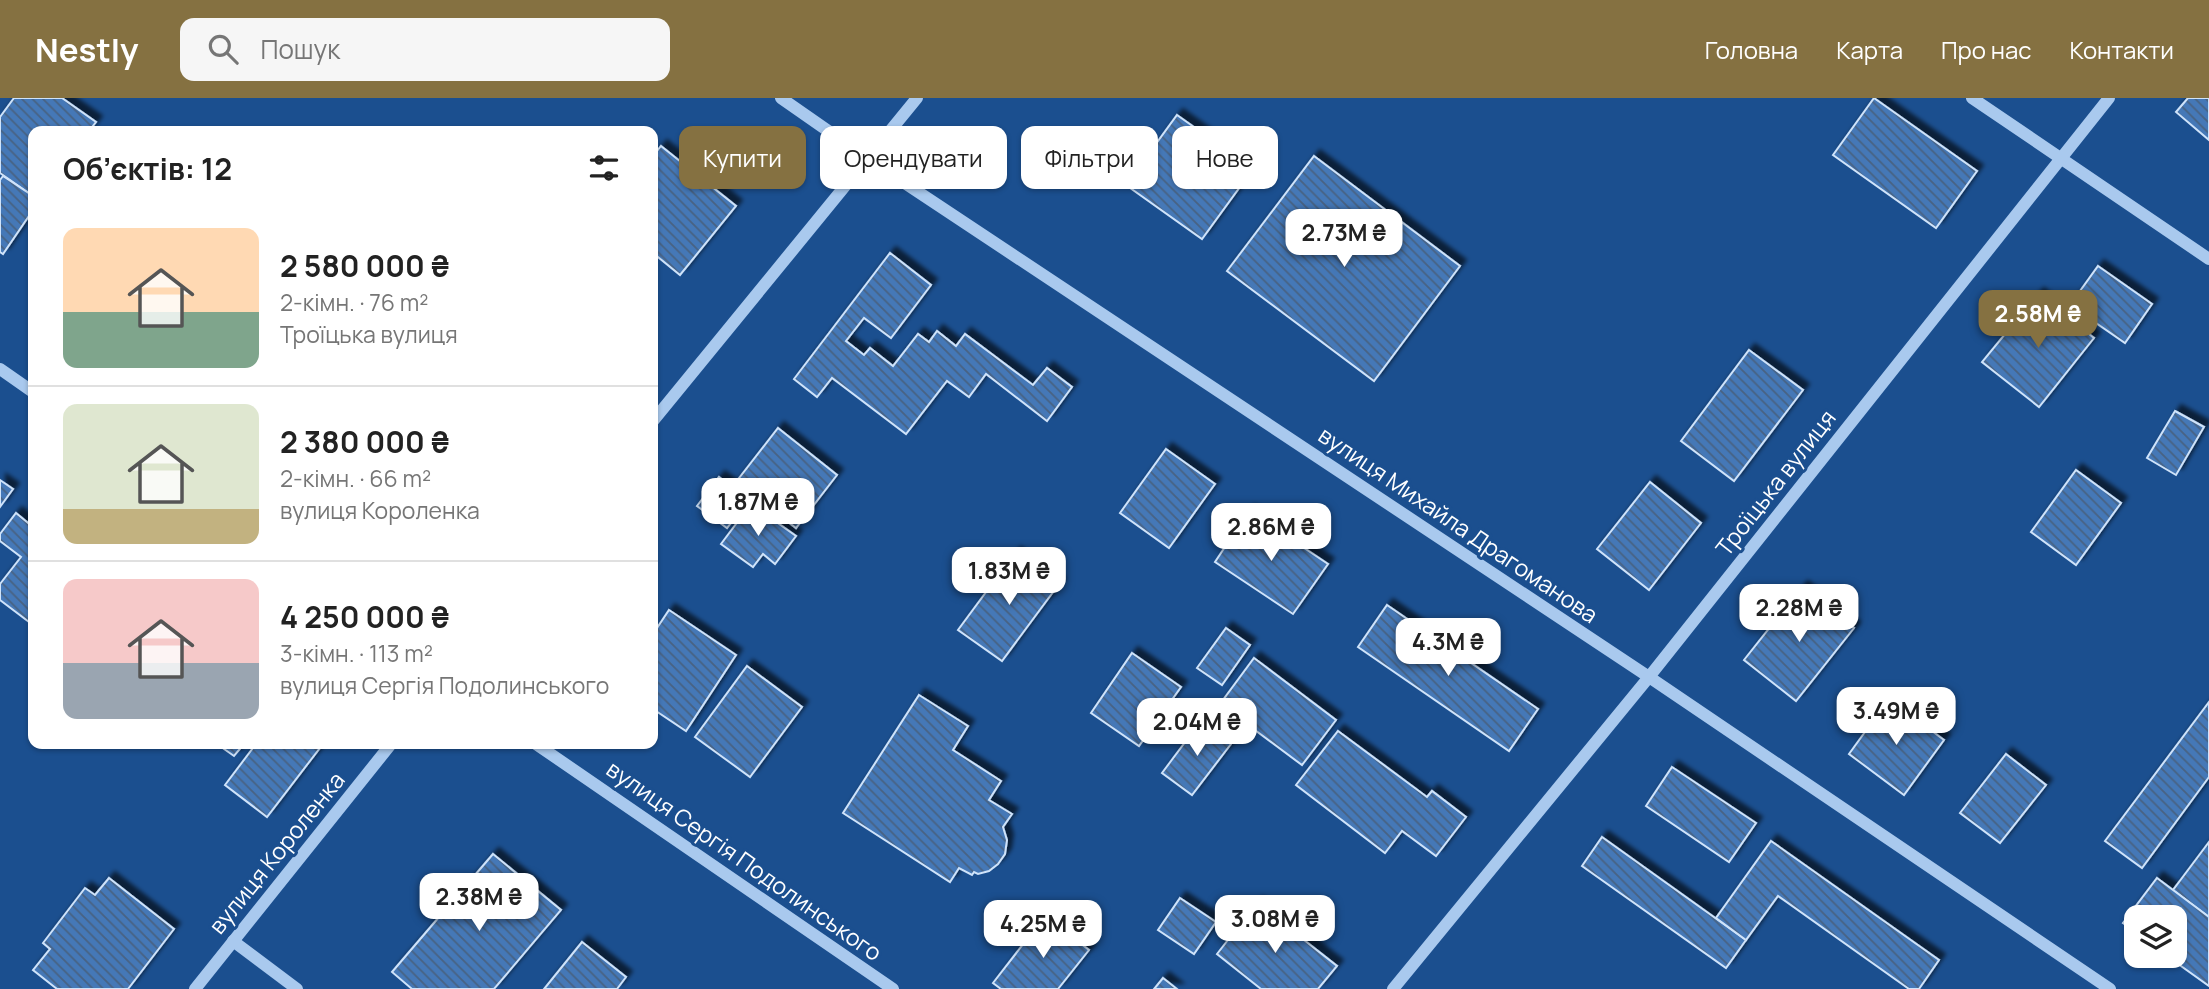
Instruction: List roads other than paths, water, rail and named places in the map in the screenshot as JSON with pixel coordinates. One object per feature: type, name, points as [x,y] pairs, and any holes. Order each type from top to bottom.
[{"type":"street","name":"вулиця Михайла Драгоманова","points":[[781,98],[821,126]]},
{"type":"street","points":[[894,126],[917,98]]},
{"type":"street","points":[[1972,98],[2209,259]]},
{"type":"street","name":"Троїцька вулиця","points":[[1393,989],[1649,677],[2109,98]]},
{"type":"street","points":[[658,415],[842,189]]},
{"type":"street","name":"вулиця Михайла Драгоманова","points":[[914,189],[1649,677],[2110,989]]},
{"type":"street","points":[[0,369],[28,389]]},
{"type":"street","name":"вулиця Короленка","points":[[195,989],[387,749]]},
{"type":"street","name":"вулиця Сергія Подолинського","points":[[544,749],[893,989]]},
{"type":"street","points":[[233,941],[297,989]]}]
